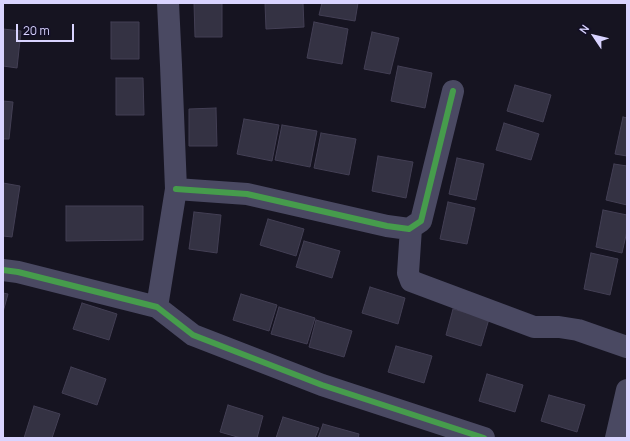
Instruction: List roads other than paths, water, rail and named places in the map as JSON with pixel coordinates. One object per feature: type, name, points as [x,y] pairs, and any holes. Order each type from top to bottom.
[{"type":"street","points":[[157,307],[176,189],[168,3]]},
{"type":"street","points":[[176,189],[247,194],[387,226],[409,229],[421,221],[453,91]]},
{"type":"street","points":[[411,228],[408,273],[411,281],[534,327],[559,327],[578,330],[627,347]]},
{"type":"street","points":[[3,270],[18,272],[157,307],[193,335],[322,385],[484,438]]},
{"type":"street","points":[[616,438],[627,390]]}]
